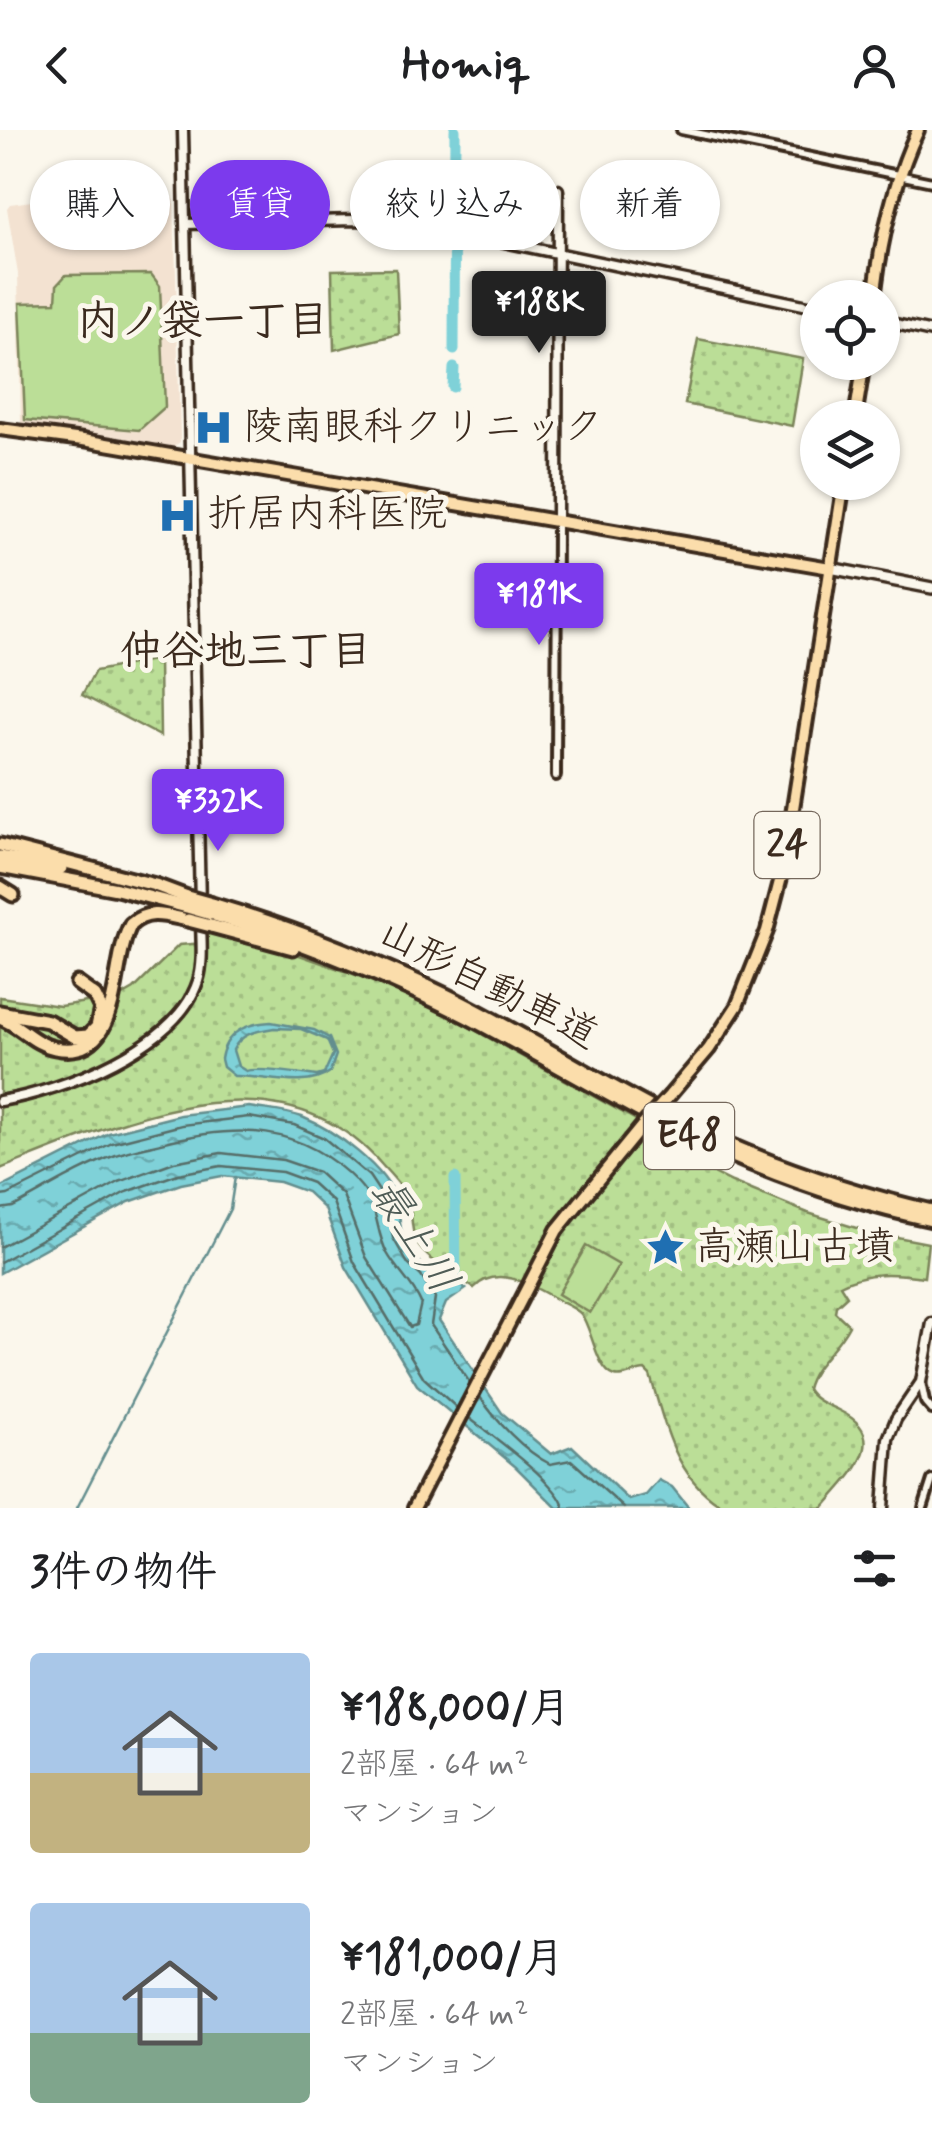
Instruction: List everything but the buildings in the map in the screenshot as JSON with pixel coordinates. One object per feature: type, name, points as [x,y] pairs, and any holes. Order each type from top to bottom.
[{"type":"highway","points":[[0,844],[155,884],[187,908]]},
{"type":"highway","name":"山形自動車道","points":[[0,857],[353,953],[445,1000],[662,1123],[749,1163],[834,1194],[932,1220]]},
{"type":"highway","name":"山形自動車道","points":[[0,867],[117,889],[187,908]]},
{"type":"highway","points":[[0,887],[13,895]]},
{"type":"highway","points":[[0,1016],[53,1048],[90,1044],[105,1027],[131,924],[140,916],[187,908]]},
{"type":"highway","name":"山形自動車道","points":[[212,915],[302,944],[445,1000]]},
{"type":"highway","points":[[0,1016],[48,1021],[75,1037],[88,1036],[97,1028],[101,1008],[90,991],[77,983]]},
{"type":"highway","name":"山形自動車道","points":[[461,1009],[703,1132],[836,1185],[932,1211]]},
{"type":"main road","points":[[877,280],[899,176],[916,134]]},
{"type":"main road","points":[[0,429],[445,500],[932,588]]},
{"type":"main road","points":[[830,568],[841,500]]},
{"type":"main road","name":"24","points":[[414,1508],[557,1230],[709,1049],[738,1006],[767,930],[784,866],[830,568]]},
{"type":"street","points":[[0,1101],[64,1086],[126,1056],[187,1005],[198,981],[200,876],[183,130]]},
{"type":"street","points":[[681,130],[932,182]]},
{"type":"street","points":[[186,224],[354,220],[414,224],[800,304]]},
{"type":"street","points":[[556,776],[557,250]]},
{"type":"street","points":[[900,325],[932,332]]},
{"type":"street","points":[[932,1323],[921,1382],[925,1402],[932,1410]]},
{"type":"street","points":[[884,1508],[888,1439],[921,1382]]},
{"type":"street","points":[[924,1508],[932,1480]]},
{"type":"shaded area","points":[[170,196],[174,200],[180,442],[172,448],[21,423],[18,274],[7,208],[30,201],[30,250],[170,250]]},
{"type":"green space","points":[[396,269],[399,334],[334,350],[332,270]]},
{"type":"green space","points":[[151,274],[160,286],[165,407],[139,430],[25,420],[20,303],[56,302],[57,285],[66,275]]},
{"type":"green space","points":[[698,339],[800,358],[792,426],[685,404]]},
{"type":"green space","points":[[159,659],[160,736],[82,695],[95,671]]},
{"type":"green space","points":[[206,930],[274,946],[410,994],[636,1120],[646,1139],[732,1182],[808,1213],[866,1231],[928,1243],[924,1277],[881,1274],[840,1285],[847,1296],[835,1312],[849,1325],[814,1372],[807,1389],[817,1400],[856,1422],[864,1433],[865,1446],[854,1471],[823,1508],[726,1508],[709,1496],[695,1483],[675,1450],[645,1370],[619,1377],[609,1372],[581,1314],[535,1288],[503,1277],[483,1281],[474,1288],[437,1264],[419,1246],[407,1197],[382,1165],[341,1129],[296,1109],[248,1102],[197,1105],[96,1132],[0,1169],[0,997],[60,1006],[120,997],[134,989],[179,945],[205,943]]},
{"type":"green space","points":[[586,1246],[619,1265],[590,1313],[558,1294]]},
{"type":"water","points":[[262,1023],[314,1030],[329,1038],[336,1055],[330,1072],[309,1081],[234,1076],[223,1067],[221,1059],[227,1042],[245,1027]],"holes":[[[274,1028],[301,1029],[327,1040],[333,1054],[324,1074],[246,1071],[238,1066],[233,1050],[244,1037]]]},
{"type":"water","points":[[249,1107],[289,1113],[315,1123],[358,1152],[382,1176],[397,1202],[402,1233],[414,1255],[441,1289],[450,1288],[451,1280],[466,1289],[446,1303],[439,1320],[502,1413],[551,1454],[572,1446],[629,1500],[646,1495],[659,1480],[672,1487],[689,1508],[557,1508],[516,1467],[417,1385],[346,1267],[325,1209],[307,1192],[279,1182],[222,1176],[181,1184],[129,1202],[0,1273],[0,1188],[109,1133],[180,1115]]},
{"type":"waterway","points":[[454,350],[455,130]]},
{"type":"waterway","points":[[453,387],[454,368]]},
{"type":"waterway","points":[[77,1508],[230,1209],[235,1177]]},
{"type":"waterway","name":"最上川","points":[[451,1292],[456,1290],[455,1178]]},
{"type":"place","name":"陵南眼科クリニック","points":[[213,428]]},
{"type":"place","name":"折居内科医院","points":[[177,515]]},
{"type":"place","name":"高瀬山古墳","points":[[665,1248]]},
{"type":"district","name":"内ノ袋一丁目","points":[[203,322]]},
{"type":"district","name":"仲谷地三丁目","points":[[246,652]]}]
